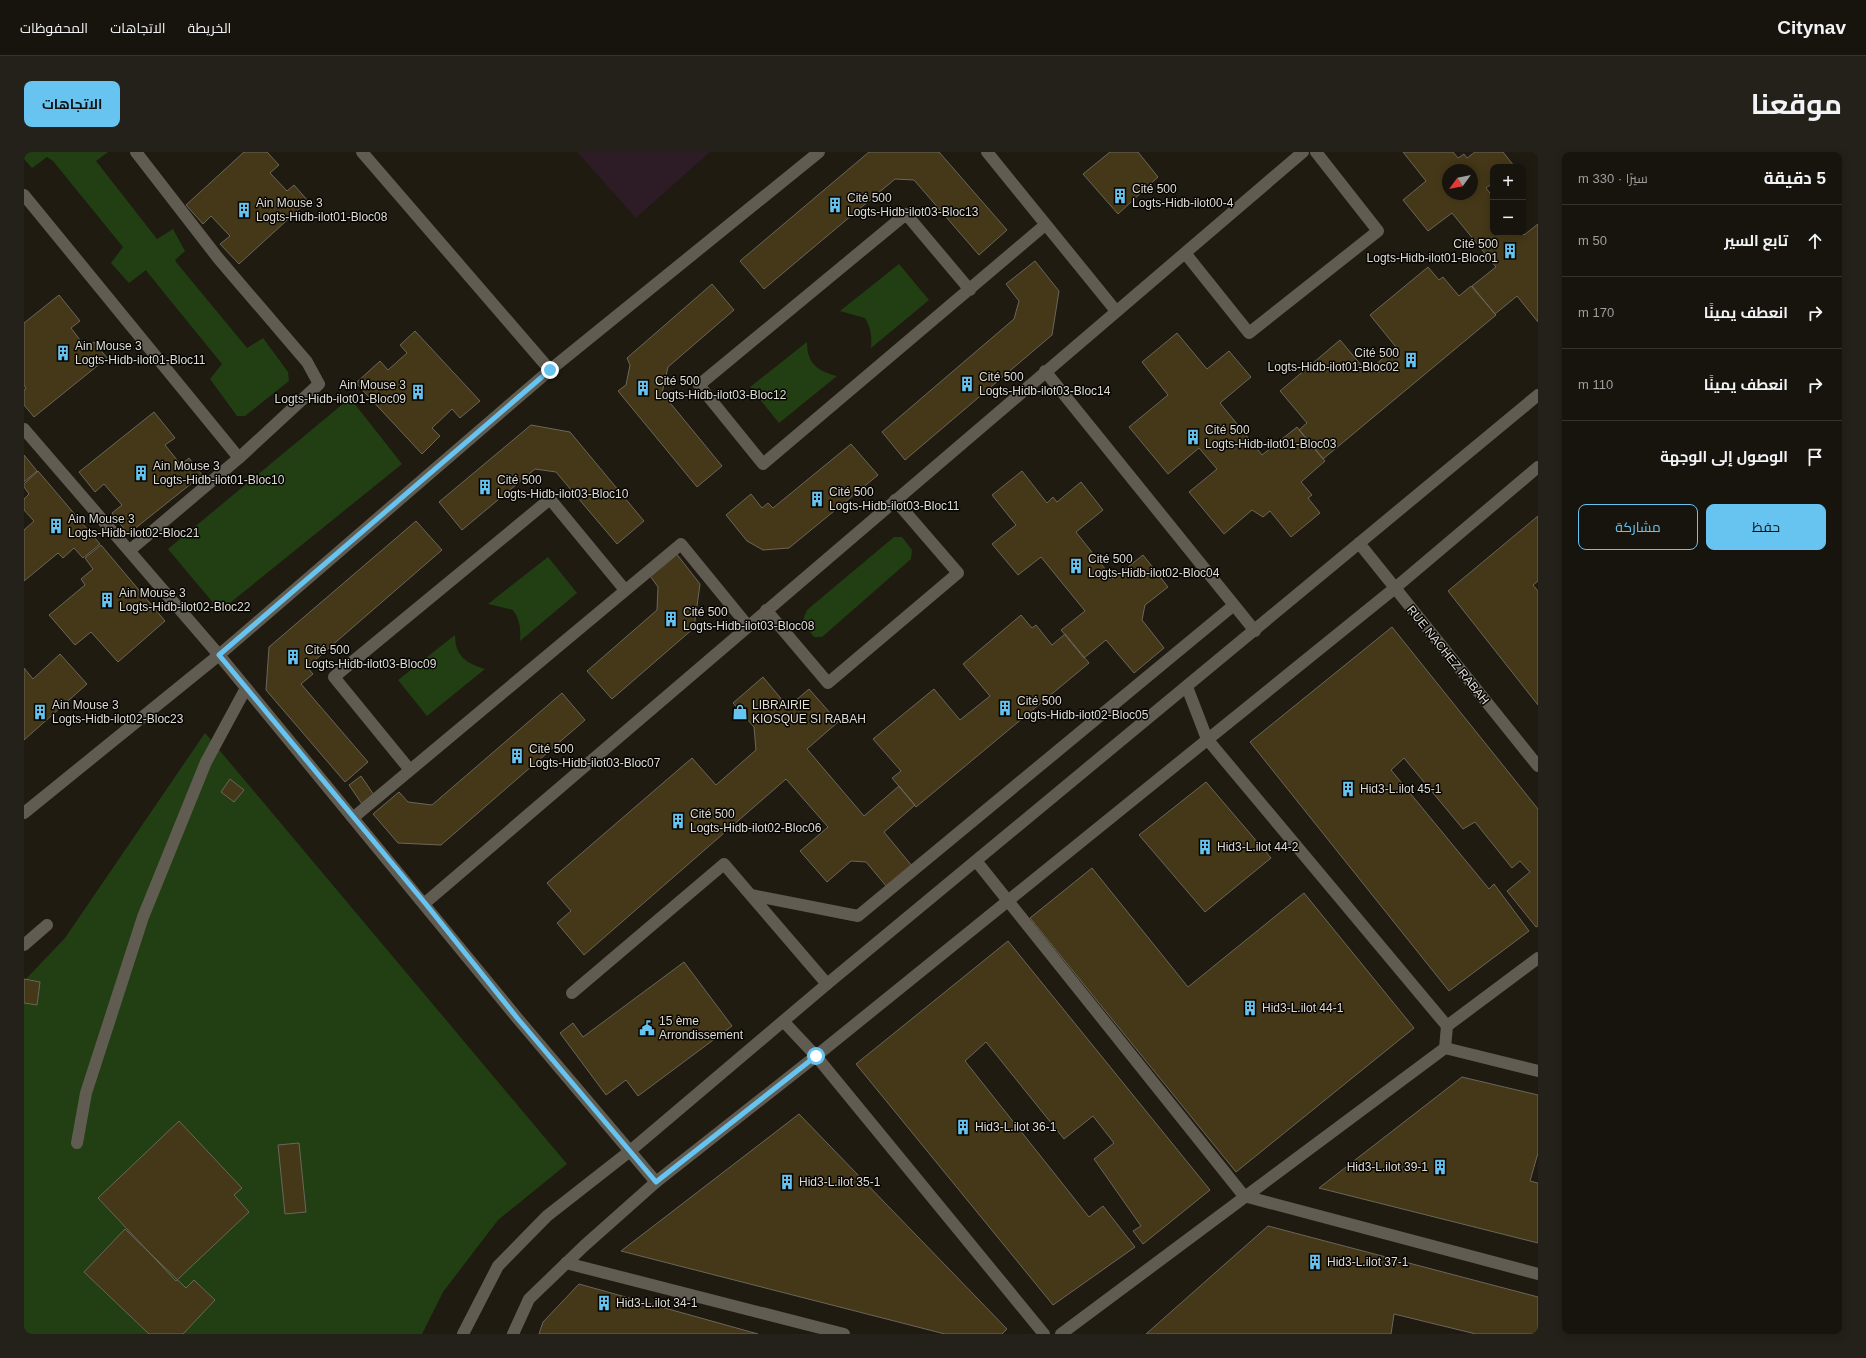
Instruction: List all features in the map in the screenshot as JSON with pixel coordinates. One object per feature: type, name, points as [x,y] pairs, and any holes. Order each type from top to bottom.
[{"type":"street","points":[[129,551],[239,458],[319,384],[307,362],[218,258],[136,152]]},
{"type":"street","points":[[362,152],[550,370]]},
{"type":"street","points":[[24,813],[219,655],[550,370],[820,152]]},
{"type":"street","points":[[988,152],[1045,225],[1116,311]]},
{"type":"street","points":[[425,903],[1184,252],[1303,152]]},
{"type":"street","points":[[1184,252],[1248,334],[1378,231],[1316,152]]},
{"type":"street","points":[[24,195],[239,458]]},
{"type":"street","points":[[970,290],[906,214],[698,385],[763,464],[970,290],[1045,225]]},
{"type":"street","points":[[1045,371],[1254,631]]},
{"type":"street","points":[[464,1334],[498,1266],[547,1216],[630,1151],[827,984],[977,862],[1538,395]]},
{"type":"street","points":[[24,429],[219,655],[425,903],[518,1019],[656,1182]]},
{"type":"street","points":[[513,1334],[529,1300],[566,1263],[656,1182],[816,1056],[1395,588],[1538,467]]},
{"type":"street","points":[[410,770],[334,677],[550,499],[625,590]]},
{"type":"street","points":[[766,610],[828,683],[958,573],[895,500]]},
{"type":"street","name":"RUE NACHEZ RABAH","points":[[1360,543],[1538,766]]},
{"type":"street","points":[[354,817],[680,544],[748,626]]},
{"type":"street","points":[[751,895],[858,916],[1234,605]]},
{"type":"street","points":[[1187,687],[1207,739],[1446,1026],[1445,1048]]},
{"type":"street","points":[[77,1143],[86,1093],[143,917],[206,762],[246,688]]},
{"type":"street","points":[[977,862],[1244,1196],[1538,1274]]},
{"type":"street","points":[[572,993],[724,864],[827,984]]},
{"type":"street","points":[[24,946],[47,925]]},
{"type":"street","points":[[1446,1026],[1538,958]]},
{"type":"street","points":[[784,1022],[816,1056],[1044,1334]]},
{"type":"street","points":[[1061,1334],[1244,1196],[1445,1048]]},
{"type":"street","points":[[1445,1048],[1538,1071]]},
{"type":"street","points":[[566,1263],[844,1334]]},
{"type":"shaded area","points":[[577,152],[710,152],[636,218]]},
{"type":"green space","points":[[24,152],[108,152],[96,161],[157,239],[173,229],[185,251],[175,260],[176,262],[247,348],[263,338],[288,372],[289,381],[245,416],[237,416],[210,379],[222,364],[146,270],[129,283],[111,263],[123,247],[53,161],[47,157],[32,168],[24,159]]},
{"type":"green space","points":[[899,264],[929,300],[871,348],[871,332],[865,318],[840,311]]},
{"type":"green space","points":[[807,342],[807,349],[814,365],[824,372],[837,376],[779,423],[750,387]]},
{"type":"green space","points":[[350,398],[402,464],[220,611],[168,549]]},
{"type":"green space","points":[[894,537],[902,537],[912,550],[911,559],[822,637],[814,637],[802,622],[807,610]]},
{"type":"green space","points":[[548,557],[577,593],[520,641],[520,625],[513,610],[488,604]]},
{"type":"green space","points":[[455,635],[457,648],[463,658],[472,664],[485,669],[427,716],[398,680]]},
{"type":"green space","points":[[205,733],[567,1164],[498,1220],[443,1292],[422,1334],[24,1334],[24,981],[65,938]]},
{"type":"building","name":"Ain Mouse 3 Logts-Hidb-ilot01-Bloc08","points":[[244,152],[267,152],[279,165],[270,173],[287,191],[294,185],[308,201],[239,264],[220,244],[230,236],[211,216],[203,224],[186,205]]},
{"type":"building","name":"Cité 500 Logts-Hidb-ilot03-Bloc13","points":[[869,152],[939,152],[1007,230],[979,255],[914,180],[895,179],[764,289],[740,261]]},
{"type":"building","name":"Cité 500 Logts-Hidb-ilot00-4","points":[[1110,152],[1138,152],[1158,177],[1118,214],[1083,174]]},
{"type":"building","name":"Cité 500 Logts-Hidb-ilot01-Bloc01","points":[[1403,152],[1453,152],[1458,158],[1464,154],[1467,158],[1475,152],[1503,152],[1512,164],[1490,164],[1490,185],[1486,188],[1490,193],[1490,236],[1526,236],[1526,233],[1538,224],[1538,322],[1517,296],[1495,314],[1472,286],[1496,267],[1452,213],[1428,231],[1403,200],[1426,181]]},
{"type":"building","name":"Cité 500 Logts-Hidb-ilot03-Bloc14","points":[[1035,261],[1059,291],[1052,335],[905,460],[882,432],[1014,319],[1019,301],[1006,284]]},
{"type":"building","name":"Cité 500 Logts-Hidb-ilot01-Bloc02","points":[[1428,267],[1439,280],[1443,277],[1459,296],[1471,286],[1496,315],[1323,459],[1299,430],[1307,423],[1280,391],[1340,340],[1367,372],[1396,347],[1370,315]]},
{"type":"building","name":"Cité 500 Logts-Hidb-ilot03-Bloc12","points":[[712,284],[734,310],[668,367],[662,393],[722,466],[697,487],[618,391],[626,385],[630,365],[627,358]]},
{"type":"building","name":"Ain Mouse 3 Logts-Hidb-ilot01-Bloc11","points":[[59,295],[80,321],[71,328],[86,348],[94,342],[107,358],[34,417],[24,405],[24,390],[26,389],[24,385],[24,323]]},
{"type":"building","name":"Ain Mouse 3 Logts-Hidb-ilot01-Bloc09","points":[[415,331],[480,401],[460,418],[452,409],[432,428],[440,436],[422,454],[356,383],[380,361],[388,370],[407,353],[400,345]]},
{"type":"building","name":"Cité 500 Logts-Hidb-ilot01-Bloc03","points":[[1177,333],[1207,369],[1229,351],[1251,377],[1220,403],[1262,455],[1297,427],[1325,461],[1301,482],[1312,495],[1308,498],[1320,513],[1291,537],[1270,511],[1263,517],[1252,510],[1224,534],[1189,492],[1217,469],[1199,448],[1168,474],[1129,427],[1168,395],[1142,362]]},
{"type":"building","name":"Ain Mouse 3 Logts-Hidb-ilot01-Bloc10","points":[[154,412],[175,438],[165,445],[181,465],[189,458],[202,475],[128,534],[112,513],[122,505],[104,484],[95,492],[79,472]]},
{"type":"building","name":"Cité 500 Logts-Hidb-ilot03-Bloc10","points":[[531,425],[570,432],[644,521],[617,544],[556,472],[535,469],[462,530],[439,502]]},
{"type":"building","name":"Cité 500 Logts-Hidb-ilot03-Bloc11","points":[[851,444],[878,475],[789,548],[763,550],[747,541],[726,515],[751,494],[762,508],[768,503],[773,508]]},
{"type":"building","points":[[24,455],[37,471],[24,482]]},
{"type":"building","name":"Ain Mouse 3 Logts-Hidb-ilot02-Bloc21","points":[[38,471],[100,544],[83,558],[74,548],[63,558],[58,553],[24,581],[24,530],[34,521],[24,510],[24,499],[29,494],[24,487],[24,484]]},
{"type":"building","name":"Cité 500 Logts-Hidb-ilot02-Bloc04","points":[[1022,471],[1047,503],[1053,497],[1057,502],[1081,482],[1103,510],[1076,532],[1113,579],[1143,555],[1168,587],[1145,605],[1142,620],[1164,648],[1134,673],[1106,640],[1084,658],[1061,630],[1085,611],[1041,557],[1018,575],[992,544],[1016,525],[992,495]]},
{"type":"building","points":[[1538,516],[1538,581],[1533,585],[1538,591],[1538,705],[1448,591]]},
{"type":"building","name":"Cité 500 Logts-Hidb-ilot03-Bloc09","points":[[416,521],[442,550],[307,667],[313,674],[301,684],[368,762],[345,782],[266,690],[269,647]]},
{"type":"building","name":"Ain Mouse 3 Logts-Hidb-ilot02-Bloc22","points":[[101,545],[165,621],[118,662],[91,632],[75,645],[49,615],[85,585],[81,579],[93,569],[85,558]]},
{"type":"building","name":"Cité 500 Logts-Hidb-ilot03-Bloc08","points":[[675,552],[700,584],[694,628],[612,699],[587,671],[657,610],[658,587],[648,573]]},
{"type":"building","name":"Cité 500 Logts-Hidb-ilot02-Bloc05","points":[[1021,615],[1032,628],[1036,625],[1052,645],[1065,634],[1089,663],[916,807],[892,778],[901,771],[873,739],[934,689],[960,720],[990,696],[963,664]]},
{"type":"building","name":"Hid3-L.ilot 45-1","points":[[1392,627],[1538,809],[1538,926],[1536,927],[1507,891],[1530,872],[1520,861],[1512,868],[1475,822],[1463,829],[1404,758],[1391,770],[1489,889],[1494,884],[1529,931],[1449,991],[1250,742]]},
{"type":"building","name":"Ain Mouse 3 Logts-Hidb-ilot02-Bloc23","points":[[60,654],[87,684],[24,740],[24,668],[33,679]]},
{"type":"building","name":"Cité 500 Logts-Hidb-ilot02-Bloc06","points":[[763,677],[788,707],[809,689],[838,722],[807,749],[864,816],[899,786],[915,805],[884,832],[912,866],[887,887],[866,862],[851,861],[827,882],[800,851],[828,827],[786,779],[584,955],[557,923],[571,911],[547,883],[692,758],[716,785],[756,750],[754,727],[733,703]]},
{"type":"building","name":"Cité 500 Logts-Hidb-ilot03-Bloc07","points":[[562,693],[585,720],[441,845],[398,843],[373,814],[399,792],[408,802],[432,805]]},
{"type":"building","points":[[361,776],[374,795],[362,804],[349,785]]},
{"type":"building","points":[[230,779],[244,790],[234,802],[221,792]]},
{"type":"building","name":"Hid3-L.ilot 44-2","points":[[1206,782],[1271,858],[1205,912],[1139,835]]},
{"type":"building","name":"Hid3-L.ilot 44-1","points":[[1092,868],[1188,987],[1304,893],[1414,1028],[1236,1172],[1030,918]]},
{"type":"building","name":"Hid3-L.ilot 36-1","points":[[1008,941],[1210,1190],[1143,1244],[1133,1231],[1141,1226],[1094,1159],[1114,1143],[1093,1116],[1064,1139],[986,1042],[965,1061],[1089,1217],[1103,1206],[1135,1247],[1053,1305],[856,1064]]},
{"type":"building","points":[[684,962],[732,1026],[638,1096],[626,1080],[606,1095],[560,1033],[573,1023],[583,1037]]},
{"type":"building","points":[[24,979],[40,982],[37,1005],[24,1003]]},
{"type":"building","name":"Hid3-L.ilot 39-1","points":[[1462,1077],[1538,1095],[1538,1153],[1530,1181],[1538,1183],[1538,1243],[1319,1188]]},
{"type":"building","name":"Hid3-L.ilot 35-1","points":[[799,1114],[1007,1329],[1002,1334],[945,1334],[621,1251]]},
{"type":"building","points":[[179,1121],[242,1188],[234,1195],[249,1212],[176,1281],[98,1198]]},
{"type":"building","points":[[299,1143],[306,1212],[285,1214],[278,1145]]},
{"type":"building","name":"Hid3-L.ilot 37-1","points":[[1268,1226],[1538,1297],[1538,1334],[1476,1334],[1394,1314],[1391,1334],[1146,1334]]},
{"type":"building","points":[[125,1229],[186,1288],[194,1280],[215,1300],[183,1334],[149,1334],[84,1272]]},
{"type":"building","name":"Hid3-L.ilot 34-1","points":[[579,1284],[758,1334],[539,1334],[543,1322]]},
{"type":"place","name":"Cité 500 Logts-Hidb-ilot00-4","points":[[1120,196]]},
{"type":"place","name":"Cité 500 Logts-Hidb-ilot03-Bloc13","points":[[835,205]]},
{"type":"place","name":"Ain Mouse 3 Logts-Hidb-ilot01-Bloc08","points":[[244,210]]},
{"type":"place","name":"Cité 500 Logts-Hidb-ilot01-Bloc01","points":[[1510,251]]},
{"type":"place","name":"Ain Mouse 3 Logts-Hidb-ilot01-Bloc11","points":[[63,353]]},
{"type":"place","name":"Cité 500 Logts-Hidb-ilot01-Bloc02","points":[[1411,360]]},
{"type":"place","name":"Cité 500 Logts-Hidb-ilot03-Bloc14","points":[[967,384]]},
{"type":"place","name":"Cité 500 Logts-Hidb-ilot03-Bloc12","points":[[643,388]]},
{"type":"place","name":"Ain Mouse 3 Logts-Hidb-ilot01-Bloc09","points":[[418,392]]},
{"type":"place","name":"Cité 500 Logts-Hidb-ilot01-Bloc03","points":[[1193,437]]},
{"type":"place","name":"Ain Mouse 3 Logts-Hidb-ilot01-Bloc10","points":[[141,473]]},
{"type":"place","name":"Cité 500 Logts-Hidb-ilot03-Bloc10","points":[[485,487]]},
{"type":"place","name":"Cité 500 Logts-Hidb-ilot03-Bloc11","points":[[817,499]]},
{"type":"place","name":"Ain Mouse 3 Logts-Hidb-ilot02-Bloc21","points":[[56,526]]},
{"type":"place","name":"Cité 500 Logts-Hidb-ilot02-Bloc04","points":[[1076,566]]},
{"type":"place","name":"Ain Mouse 3 Logts-Hidb-ilot02-Bloc22","points":[[107,600]]},
{"type":"place","name":"Cité 500 Logts-Hidb-ilot03-Bloc08","points":[[671,619]]},
{"type":"place","name":"Cité 500 Logts-Hidb-ilot03-Bloc09","points":[[293,657]]},
{"type":"place","name":"Cité 500 Logts-Hidb-ilot02-Bloc05","points":[[1005,708]]},
{"type":"place","name":"Ain Mouse 3 Logts-Hidb-ilot02-Bloc23","points":[[40,712]]},
{"type":"place","name":"LIBRAIRIE KIOSQUE SI RABAH","points":[[740,712]]},
{"type":"place","name":"Cité 500 Logts-Hidb-ilot03-Bloc07","points":[[517,756]]},
{"type":"place","name":"Hid3-L.ilot 45-1","points":[[1348,789]]},
{"type":"place","name":"Cité 500 Logts-Hidb-ilot02-Bloc06","points":[[678,821]]},
{"type":"place","name":"Hid3-L.ilot 44-2","points":[[1205,847]]},
{"type":"place","name":"Hid3-L.ilot 44-1","points":[[1250,1008]]},
{"type":"place","name":"15 ème Arrondissement","points":[[647,1028]]},
{"type":"place","name":"Hid3-L.ilot 36-1","points":[[963,1127]]},
{"type":"place","name":"Hid3-L.ilot 39-1","points":[[1440,1167]]},
{"type":"place","name":"Hid3-L.ilot 35-1","points":[[787,1182]]},
{"type":"place","name":"Hid3-L.ilot 37-1","points":[[1315,1262]]},
{"type":"place","name":"Hid3-L.ilot 34-1","points":[[604,1303]]},
{"type":"route","points":[[550,370],[219,655],[425,903],[518,1019],[656,1182],[816,1056]]}]
